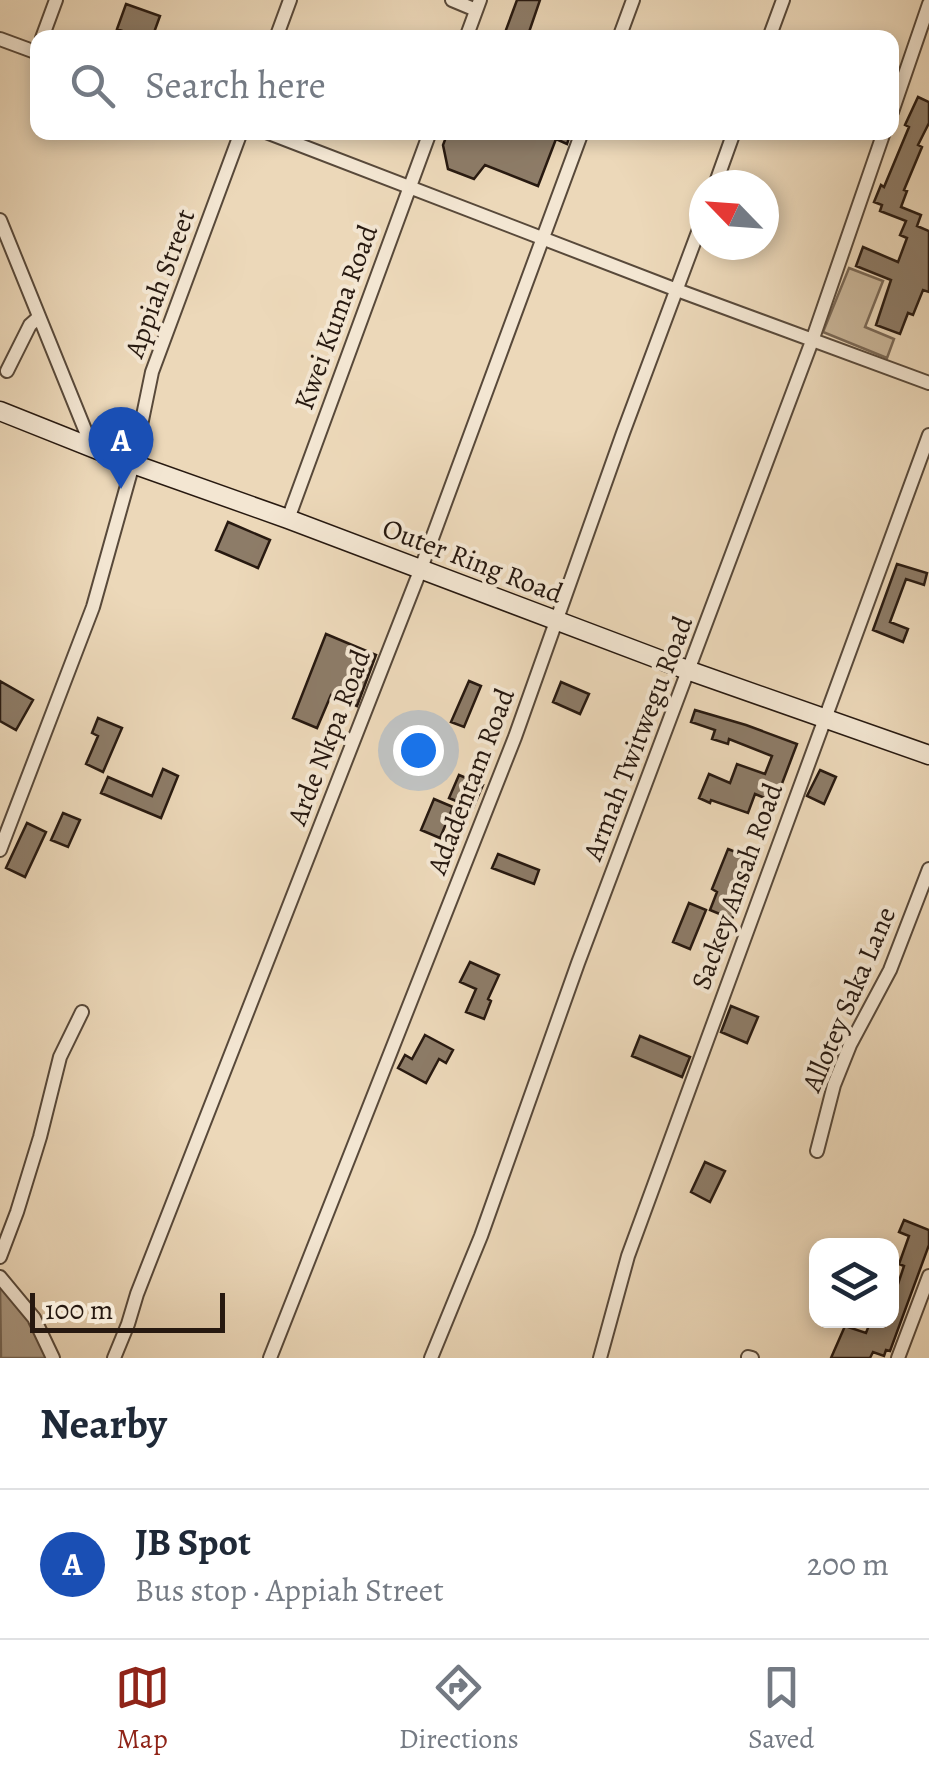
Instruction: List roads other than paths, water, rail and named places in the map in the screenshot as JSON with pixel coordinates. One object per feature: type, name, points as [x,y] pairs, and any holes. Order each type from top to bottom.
[{"type":"street","points":[[45,30],[56,0]]},
{"type":"street","points":[[279,30],[290,0]]},
{"type":"street","points":[[452,0],[478,5],[469,30]]},
{"type":"street","points":[[621,30],[633,0]]},
{"type":"street","points":[[772,30],[783,0]]},
{"type":"street","points":[[899,92],[929,4],[918,0]]},
{"type":"street","points":[[0,39],[30,49]]},
{"type":"street","name":"Appiah Street","points":[[0,850],[92,608],[133,464],[152,372],[238,140]]},
{"type":"street","points":[[287,140],[929,383]]},
{"type":"street","name":"Kwei Kuma Road","points":[[288,519],[427,140]]},
{"type":"street","name":"Arde Nkpa Road","points":[[114,1358],[420,571],[579,140]]},
{"type":"street","points":[[720,170],[731,140]]},
{"type":"street","name":"Armah Twitwegu Road","points":[[431,1358],[482,1236],[578,964],[812,340],[881,140]]},
{"type":"street","points":[[0,220],[92,447]]},
{"type":"street","name":"Adadentam Road","points":[[270,1358],[516,737],[689,257]]},
{"type":"street","points":[[7,372],[30,325],[40,317]]},
{"type":"street","name":"Outer Ring Road","points":[[0,410],[420,571],[929,756]]},
{"type":"street","name":"Sackey Ansah Road","points":[[600,1358],[628,1256],[929,436]]},
{"type":"street","name":"Allotey Saka Lane","points":[[818,1151],[834,1085],[850,1045],[890,970],[929,869]]},
{"type":"street","points":[[0,1257],[36,1149],[60,1057],[82,1012]]},
{"type":"street","points":[[898,1358],[929,1276]]},
{"type":"street","points":[[0,1277],[34,1318],[53,1358]]},
{"type":"place","name":"JB Spot","points":[[121,489]]}]
